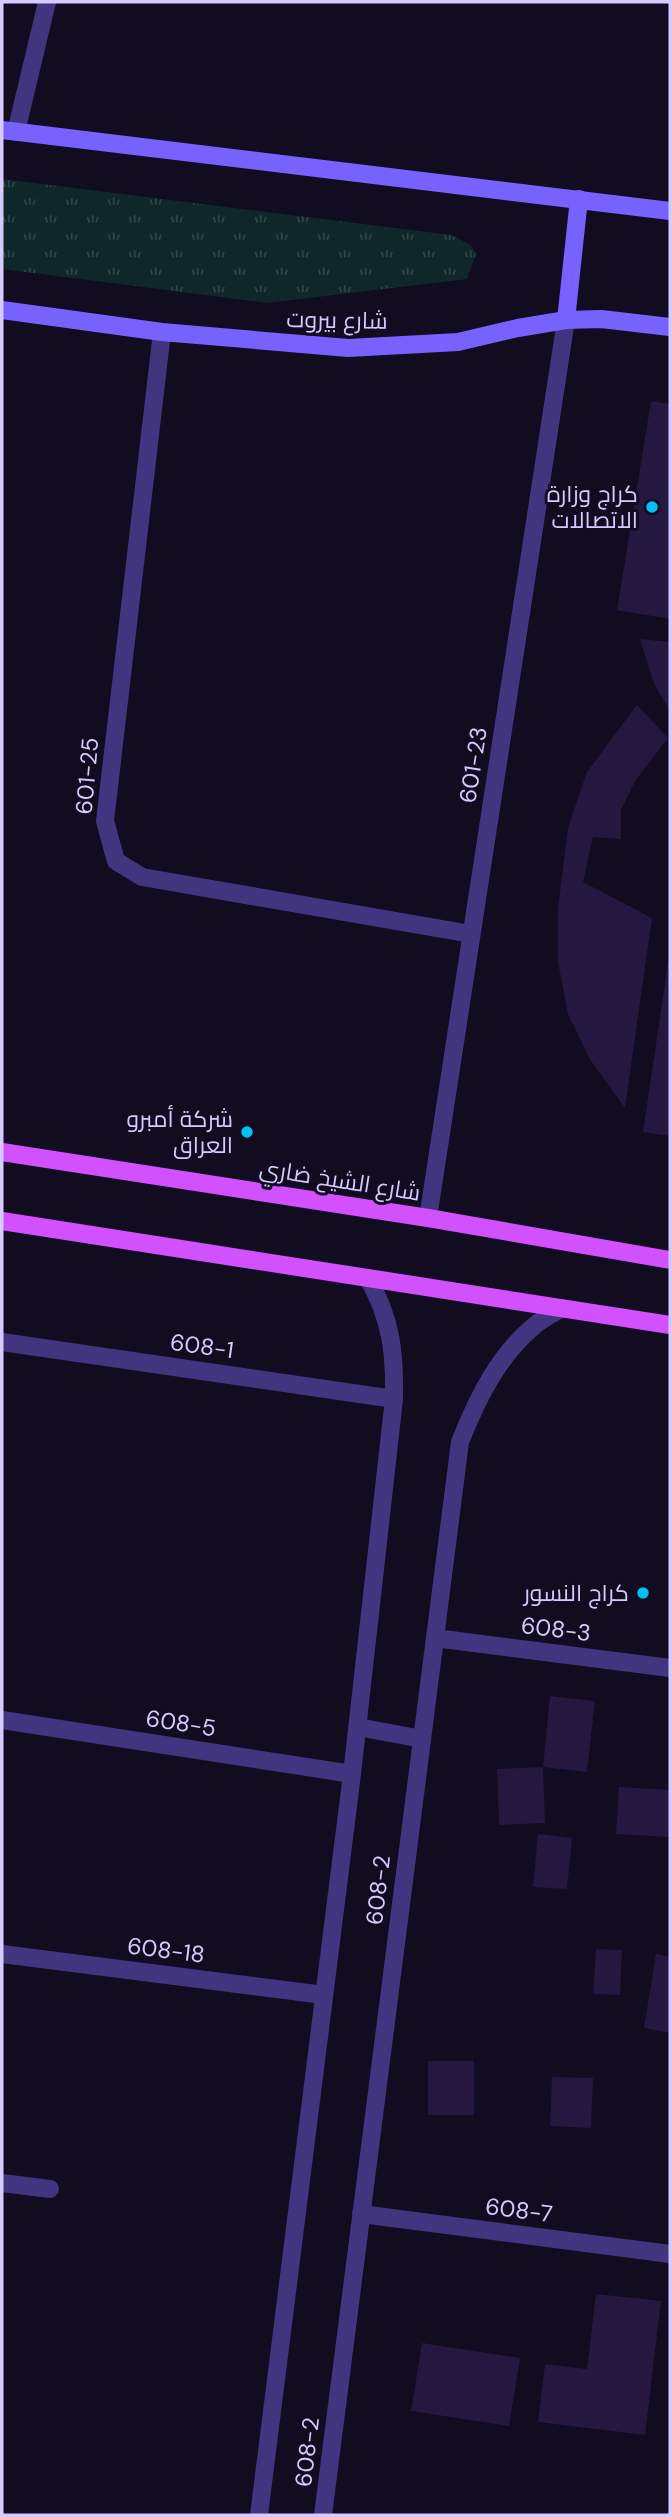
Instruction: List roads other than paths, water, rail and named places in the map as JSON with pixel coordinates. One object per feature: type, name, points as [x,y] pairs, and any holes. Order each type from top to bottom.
[{"type":"main road","points":[[9,131],[670,211]]},
{"type":"main road","points":[[566,320],[579,199]]},
{"type":"main road","name":"شارع بيروت","points":[[2,310],[162,332],[348,348],[458,342],[566,320],[601,319],[670,327]]},
{"type":"main road","name":"شارع الشيخ ضاري","points":[[2,1152],[670,1260]]},
{"type":"main road","points":[[2,1221],[670,1325]]},
{"type":"street","points":[[9,131],[47,2]]},
{"type":"street","name":"601-23","points":[[428,1219],[566,320]]},
{"type":"street","name":"601-25","points":[[162,332],[105,821],[116,861],[142,877],[471,934]]},
{"type":"street","name":"608-2","points":[[258,2515],[358,1727],[394,1399],[392,1335],[383,1303],[368,1278]]},
{"type":"street","name":"608-2","points":[[323,2515],[460,1442],[473,1409],[510,1350],[535,1325],[562,1308]]},
{"type":"street","name":"608-1","points":[[2,1342],[394,1399]]},
{"type":"street","name":"608-3","points":[[435,1638],[670,1668]]},
{"type":"street","name":"608-5","points":[[2,1720],[352,1774]]},
{"type":"street","points":[[358,1727],[422,1739]]},
{"type":"street","name":"608-18","points":[[2,1954],[324,1995]]},
{"type":"street","points":[[2,2183],[50,2189]]},
{"type":"street","name":"608-7","points":[[361,2214],[670,2254]]},
{"type":"place","name":"كراج وزارة الاتصالات","points":[[652,507]]},
{"type":"place","name":"شركة أمبرو العراق","points":[[247,1132]]},
{"type":"place","name":"كراج النسور","points":[[643,1593]]}]
